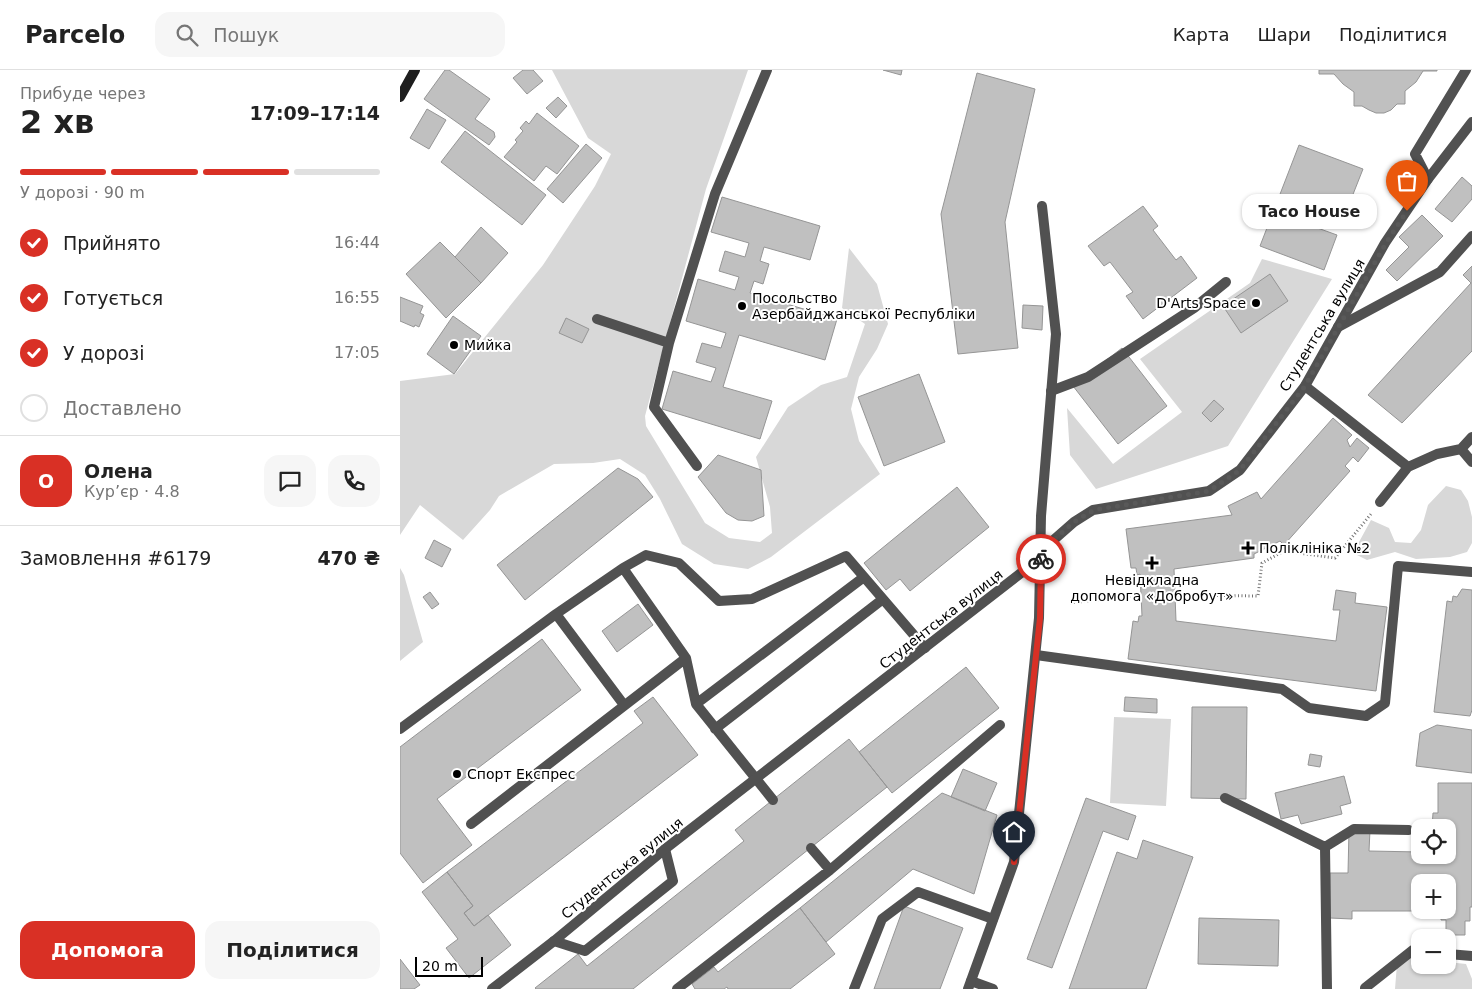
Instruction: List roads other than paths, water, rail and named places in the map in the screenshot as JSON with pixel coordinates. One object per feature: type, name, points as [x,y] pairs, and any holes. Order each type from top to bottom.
[{"type":"main road","points":[[400,97],[415,70]]},
{"type":"street","points":[[697,466],[654,407],[669,343],[715,194],[766,70]]},
{"type":"street","points":[[1428,179],[1414,154],[1466,70]]},
{"type":"street","name":"Студентська вулиця","points":[[492,989],[554,941],[665,849],[1030,566],[1041,551],[1074,522],[1094,510],[1209,491],[1240,470],[1305,386],[1386,243],[1428,179],[1472,122]]},
{"type":"street","points":[[993,989],[970,985],[1014,862],[1040,618],[1041,516],[1056,334],[1042,206]]},
{"type":"street","points":[[1338,327],[1440,272],[1472,236]]},
{"type":"street","points":[[1050,391],[1088,377],[1194,308],[1226,282]]},
{"type":"street","points":[[597,319],[669,343]]},
{"type":"street","points":[[1305,386],[1408,467]]},
{"type":"street","points":[[1380,502],[1408,467],[1437,454],[1461,449],[1472,437]]},
{"type":"street","points":[[1461,449],[1472,462]]},
{"type":"street","points":[[400,729],[556,614],[623,568],[646,555],[679,563],[719,601],[752,599],[846,556],[926,648]]},
{"type":"street","points":[[1036,655],[1282,689],[1309,708],[1366,716],[1385,703],[1398,566],[1472,572]]},
{"type":"street","points":[[623,568],[686,658],[696,704],[773,800]]},
{"type":"street","points":[[696,704],[864,577]]},
{"type":"street","points":[[715,729],[883,599]]},
{"type":"street","points":[[556,614],[624,706]]},
{"type":"street","points":[[471,824],[686,658]]},
{"type":"street","points":[[677,989],[830,870],[1000,725]]},
{"type":"street","points":[[1225,798],[1325,847]]},
{"type":"street","points":[[1325,847],[1354,829],[1408,830]]},
{"type":"street","points":[[1325,847],[1327,989]]},
{"type":"street","points":[[811,848],[830,870]]},
{"type":"street","points":[[554,941],[584,951],[673,881],[665,849]]},
{"type":"street","points":[[854,989],[882,919],[918,892],[993,919]]},
{"type":"street","points":[[1366,989],[1411,952]]},
{"type":"street","points":[[1456,955],[1472,956]]},
{"type":"place","name":"Taco House","points":[[1407,211]]},
{"type":"place","name":"D'Arts Space","points":[[1256,303]]},
{"type":"place","name":"Посольство Азербайджанської Республіки","points":[[742,306]]},
{"type":"place","name":"Мийка","points":[[454,345]]},
{"type":"place","name":"Поліклініка №2","points":[[1248,548]]},
{"type":"place","name":"Невідкладна допомога «Добробут»","points":[[1152,563]]},
{"type":"place","name":"Спорт Експрес","points":[[457,774]]}]
